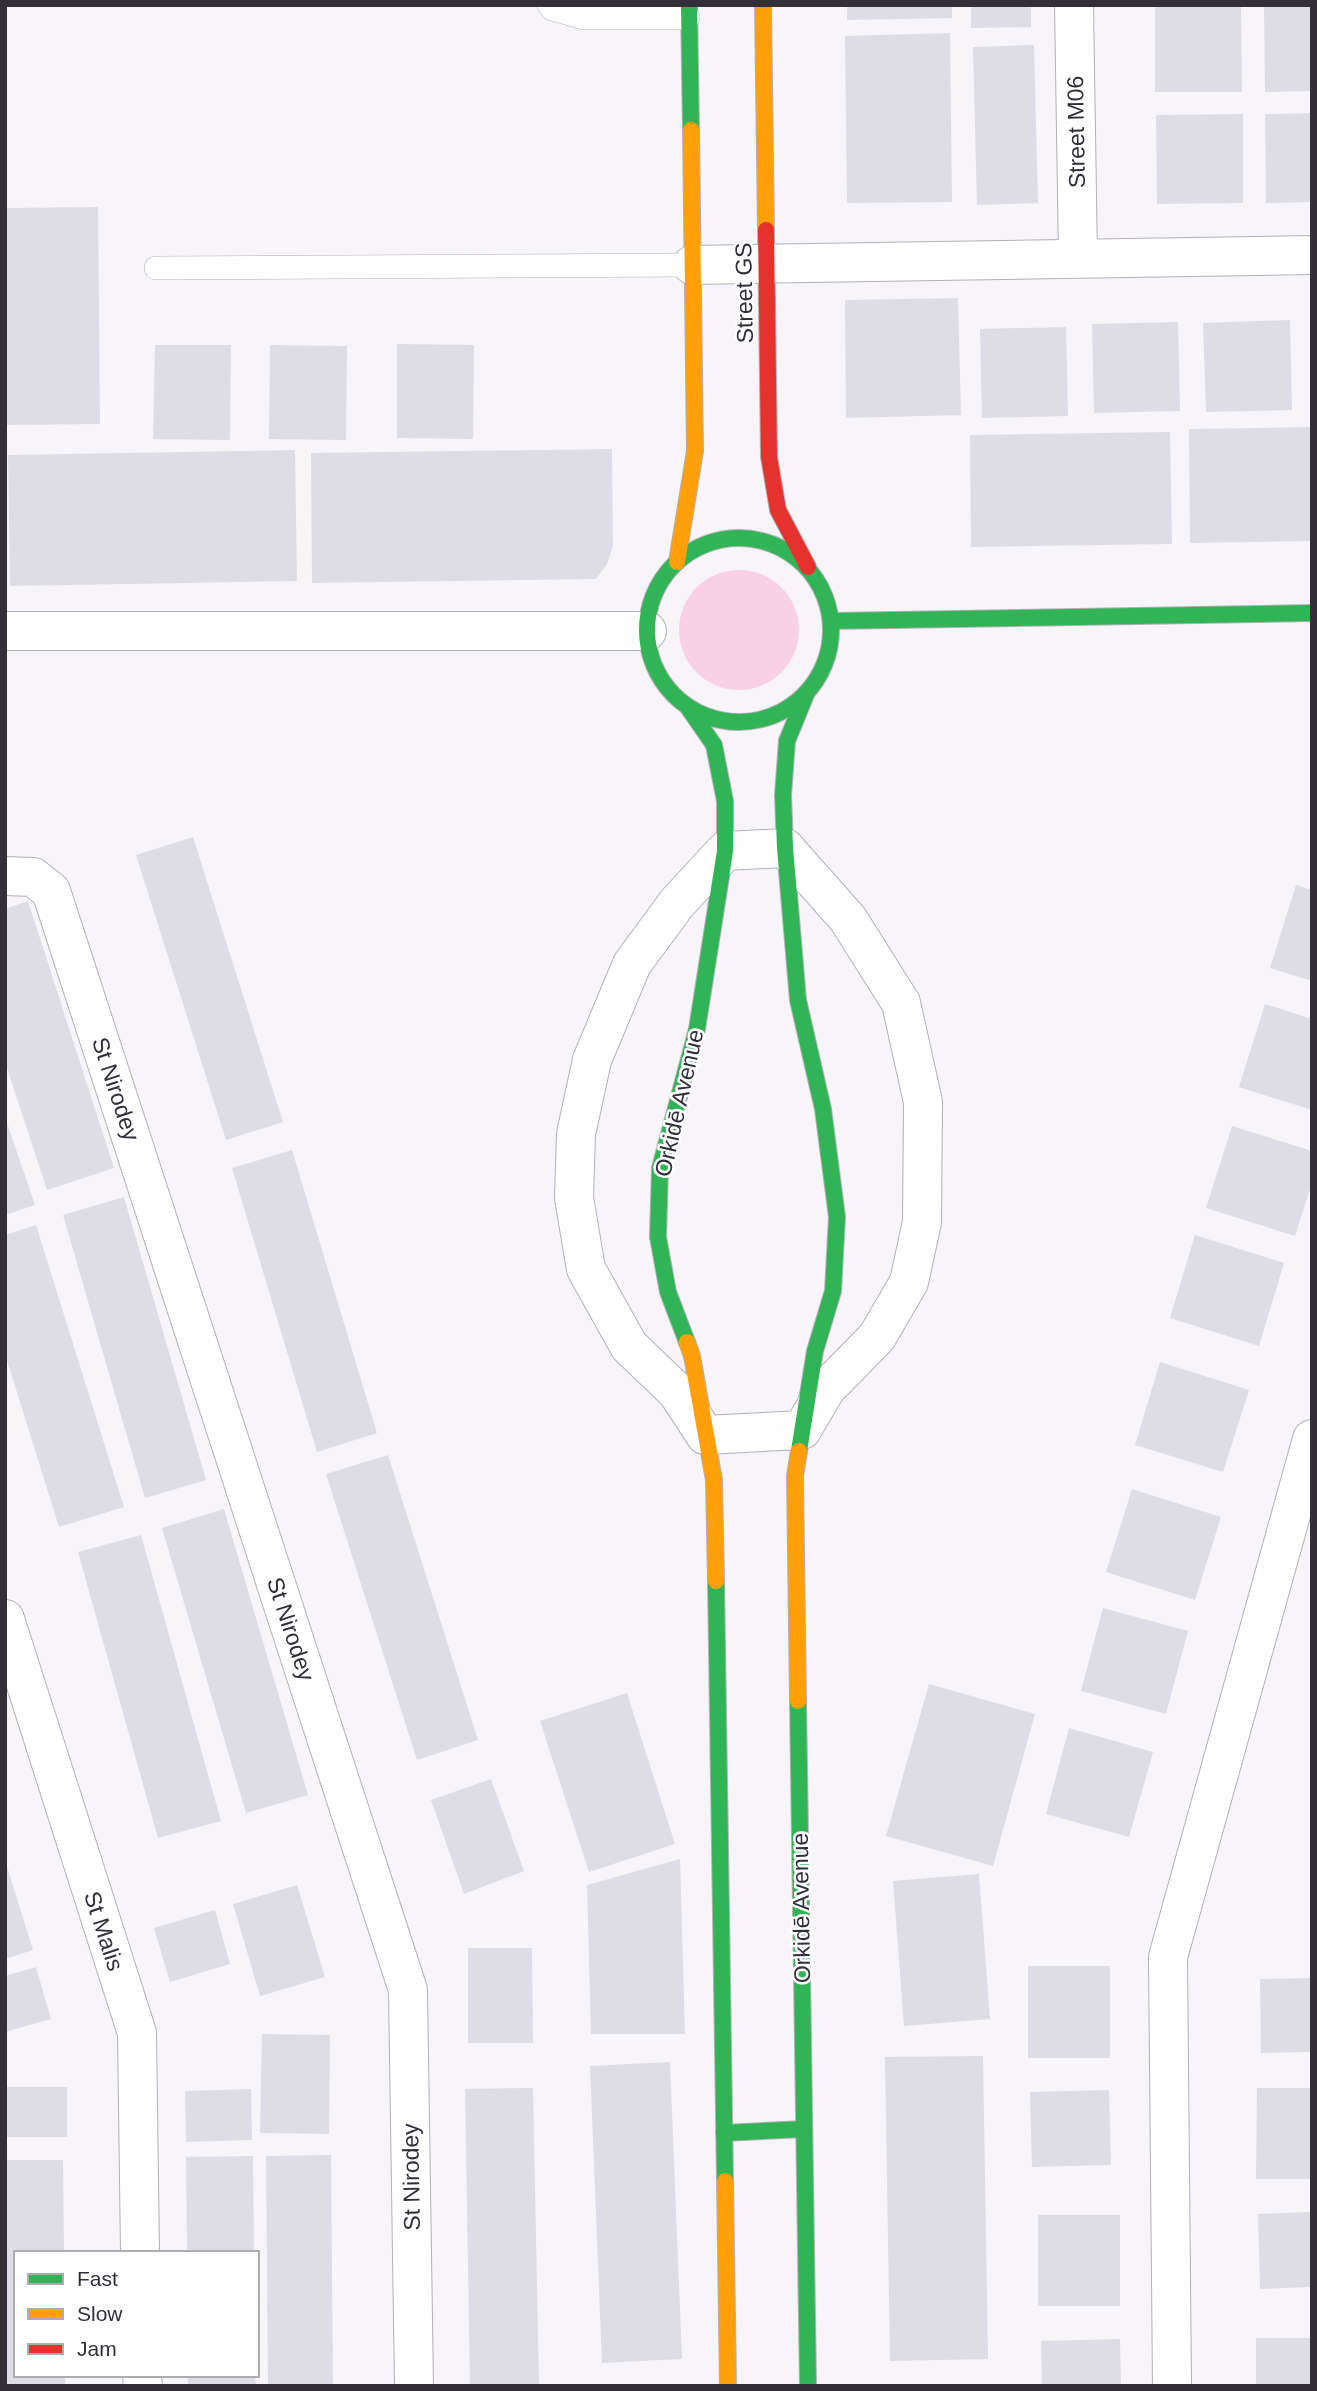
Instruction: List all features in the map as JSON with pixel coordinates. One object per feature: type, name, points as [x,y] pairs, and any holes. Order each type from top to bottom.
[{"type":"street","name":"Street GS","points":[[763,5],[769,457],[779,510],[811,572]]},
{"type":"street","name":"Street M06","points":[[1074,5],[1078,258]]},
{"type":"street","points":[[677,562],[695,452],[688,12]]},
{"type":"street","points":[[692,265],[1312,255]]},
{"type":"street","points":[[743,537],[768,542],[792,554],[811,572],[824,595],[831,621],[829,647],[821,671],[807,692],[786,709],[762,719],[736,722],[710,718],[687,706],[670,692],[658,674],[650,653],[648,612],[664,576],[677,562],[693,550],[717,540],[743,537]]},
{"type":"street","points":[[831,621],[1312,613]]},
{"type":"street","points":[[5,631],[647,631]]},
{"type":"street","name":"Orkidē Avenue","points":[[807,692],[787,741],[783,795],[785,848],[798,1000],[823,1109],[837,1217],[833,1291],[816,1351],[795,1476],[808,2386]]},
{"type":"street","name":"Orkidē Avenue","points":[[687,706],[715,745],[725,801],[724,851],[697,1029],[660,1168],[658,1237],[668,1292],[692,1356],[714,1480],[728,2386]]},
{"type":"street","points":[[724,851],[785,848]]},
{"type":"street","name":"Orkidē Avenue","points":[[785,848],[848,919],[901,1003],[923,1102],[922,1222],[909,1282],[877,1337],[826,1389],[802,1430]]},
{"type":"street","name":"Orkidē Avenue","points":[[705,1436],[677,1392],[628,1346],[586,1269],[574,1198],[576,1134],[592,1060],[632,964],[677,904],[724,851]]},
{"type":"street","name":"St Nirodey","points":[[5,876],[33,877],[51,891],[408,1990],[414,2386]]},
{"type":"street","points":[[705,1436],[802,1430]]},
{"type":"street","points":[[1172,2386],[1168,1957],[1312,1439]]},
{"type":"street","name":"St Malis","points":[[5,1619],[137,2033],[141,2251]]},
{"type":"street","points":[[724,2133],[804,2129]]},
{"type":"lane","points":[[549,5],[552,9],[584,18],[688,12]]},
{"type":"lane","points":[[156,268],[692,265]]},
{"type":"shaded area","points":[[739,570],[762,575],[781,588],[794,607],[799,630],[794,653],[781,672],[762,685],[739,690],[716,685],[697,672],[684,653],[679,630],[684,607],[697,588],[716,575]]},
{"type":"building","points":[[847,5],[952,5],[952,18],[847,20]]},
{"type":"building","points":[[971,5],[1031,5],[1031,27],[971,28]]},
{"type":"building","points":[[1155,5],[1241,5],[1242,92],[1155,92]]},
{"type":"building","points":[[1264,5],[1312,5],[1312,91],[1265,92]]},
{"type":"building","points":[[950,33],[952,202],[847,203],[845,36]]},
{"type":"building","points":[[1034,45],[1038,203],[977,205],[973,47]]},
{"type":"building","points":[[1312,113],[1312,202],[1266,203],[1265,114]]},
{"type":"building","points":[[1243,114],[1243,203],[1157,204],[1156,115]]},
{"type":"building","points":[[98,207],[100,424],[5,425],[5,208]]},
{"type":"building","points":[[958,298],[961,415],[846,418],[845,300]]},
{"type":"building","points":[[1290,320],[1292,410],[1206,412],[1203,323]]},
{"type":"building","points":[[1178,322],[1180,411],[1094,413],[1092,324]]},
{"type":"building","points":[[1066,327],[1068,416],[982,418],[980,329]]},
{"type":"building","points":[[397,344],[474,345],[473,439],[397,438]]},
{"type":"building","points":[[155,345],[231,345],[230,440],[153,439]]},
{"type":"building","points":[[270,345],[347,346],[346,440],[269,439]]},
{"type":"building","points":[[1312,427],[1312,541],[1190,543],[1189,429]]},
{"type":"building","points":[[1170,432],[1172,544],[971,547],[970,435]]},
{"type":"building","points":[[612,449],[613,546],[607,564],[596,579],[312,583],[311,453]]},
{"type":"building","points":[[295,450],[297,581],[10,586],[8,455]]},
{"type":"building","points":[[193,837],[283,1122],[226,1140],[136,855]]},
{"type":"building","points":[[1296,885],[1312,890],[1312,981],[1270,968]]},
{"type":"building","points":[[28,901],[114,1168],[47,1190],[5,1062],[5,909]]},
{"type":"building","points":[[1265,1004],[1312,1019],[1312,1110],[1239,1087]]},
{"type":"building","points":[[5,1117],[35,1205],[5,1215]]},
{"type":"building","points":[[1232,1126],[1312,1151],[1312,1183],[1295,1236],[1206,1208]]},
{"type":"building","points":[[292,1150],[377,1433],[317,1452],[232,1168]]},
{"type":"building","points":[[124,1197],[206,1480],[145,1498],[63,1215]]},
{"type":"building","points":[[36,1225],[124,1507],[59,1527],[5,1354],[5,1235]]},
{"type":"building","points":[[1195,1235],[1284,1263],[1259,1346],[1170,1318]]},
{"type":"building","points":[[1160,1362],[1249,1390],[1223,1472],[1135,1445]]},
{"type":"building","points":[[388,1455],[478,1740],[417,1760],[326,1474]]},
{"type":"building","points":[[1132,1489],[1221,1517],[1195,1600],[1106,1572]]},
{"type":"building","points":[[224,1509],[308,1795],[246,1813],[162,1528]]},
{"type":"building","points":[[141,1535],[221,1821],[158,1838],[78,1552]]},
{"type":"building","points":[[1103,1608],[1188,1631],[1166,1714],[1081,1691]]},
{"type":"building","points":[[929,1684],[1035,1714],[993,1866],[886,1836]]},
{"type":"building","points":[[627,1693],[675,1844],[589,1872],[540,1721]]},
{"type":"building","points":[[1069,1728],[1153,1752],[1129,1837],[1046,1814]]},
{"type":"building","points":[[491,1779],[524,1871],[464,1894],[431,1800]]},
{"type":"building","points":[[680,1859],[685,2034],[591,2034],[587,1885]]},
{"type":"building","points":[[5,1860],[33,1950],[5,1959]]},
{"type":"building","points":[[979,1874],[990,2019],[904,2026],[893,1881]]},
{"type":"building","points":[[297,1885],[325,1977],[260,1996],[233,1904]]},
{"type":"building","points":[[215,1910],[230,1964],[170,1982],[154,1928]]},
{"type":"building","points":[[468,1948],[532,1948],[533,2043],[468,2043]]},
{"type":"building","points":[[1028,1966],[1110,1966],[1110,2058],[1028,2058]]},
{"type":"building","points":[[36,1967],[51,2019],[5,2032],[5,1976]]},
{"type":"building","points":[[1312,1978],[1312,2052],[1261,2053],[1260,1979]]},
{"type":"building","points":[[262,2034],[330,2035],[329,2134],[260,2133]]},
{"type":"building","points":[[983,2056],[988,2359],[890,2361],[885,2057]]},
{"type":"building","points":[[670,2062],[682,2359],[602,2363],[590,2066]]},
{"type":"building","points":[[5,2087],[67,2087],[67,2137],[5,2137]]},
{"type":"building","points":[[533,2088],[539,2386],[470,2386],[465,2089]]},
{"type":"building","points":[[1257,2088],[1312,2088],[1312,2179],[1256,2179]]},
{"type":"building","points":[[251,2089],[252,2140],[186,2142],[185,2091]]},
{"type":"building","points":[[1109,2090],[1111,2165],[1032,2167],[1030,2092]]},
{"type":"building","points":[[331,2155],[333,2386],[268,2386],[266,2156]]},
{"type":"building","points":[[253,2156],[254,2251],[187,2251],[186,2157]]},
{"type":"building","points":[[5,2160],[63,2160],[64,2251],[14,2251],[14,2377],[65,2377],[65,2386],[5,2386]]},
{"type":"building","points":[[1312,2212],[1312,2287],[1260,2289],[1258,2214]]},
{"type":"building","points":[[1038,2215],[1120,2215],[1120,2306],[1038,2306]]},
{"type":"building","points":[[1256,2338],[1312,2338],[1312,2386],[1256,2386]]},
{"type":"building","points":[[1120,2339],[1121,2386],[1042,2386],[1041,2341]]},
{"type":"building","points":[[188,2377],[255,2377],[256,2386],[188,2386]]},
{"type":"traffic: fast","points":[[689,5],[691,130]]},
{"type":"traffic: fast","points":[[739,538],[774,545],[804,565],[824,595],[831,630],[824,665],[804,695],[774,715],[739,722],[704,715],[674,695],[654,665],[647,630],[654,595],[674,565],[704,545],[739,538]]},
{"type":"traffic: fast","points":[[831,621],[1312,613]]},
{"type":"traffic: fast","points":[[799,1451],[815,1351],[833,1291],[837,1217],[823,1109],[798,1000],[785,848],[783,795],[787,741],[807,692]]},
{"type":"traffic: fast","points":[[687,706],[714,745],[725,801],[725,851],[697,1029],[660,1168],[658,1237],[668,1292],[687,1342]]},
{"type":"traffic: fast","points":[[716,1581],[725,2181]]},
{"type":"traffic: fast","points":[[798,1701],[808,2386]]},
{"type":"traffic: fast","points":[[724,2133],[804,2129]]},
{"type":"traffic: slow","points":[[763,5],[766,230]]},
{"type":"traffic: slow","points":[[677,562],[695,451],[691,130]]},
{"type":"traffic: slow","points":[[687,1342],[692,1356],[714,1480],[716,1581]]},
{"type":"traffic: slow","points":[[798,1701],[795,1476],[799,1451]]},
{"type":"traffic: slow","points":[[725,2181],[728,2386]]},
{"type":"traffic: jam","points":[[766,230],[769,457],[778,510],[808,567]]}]
